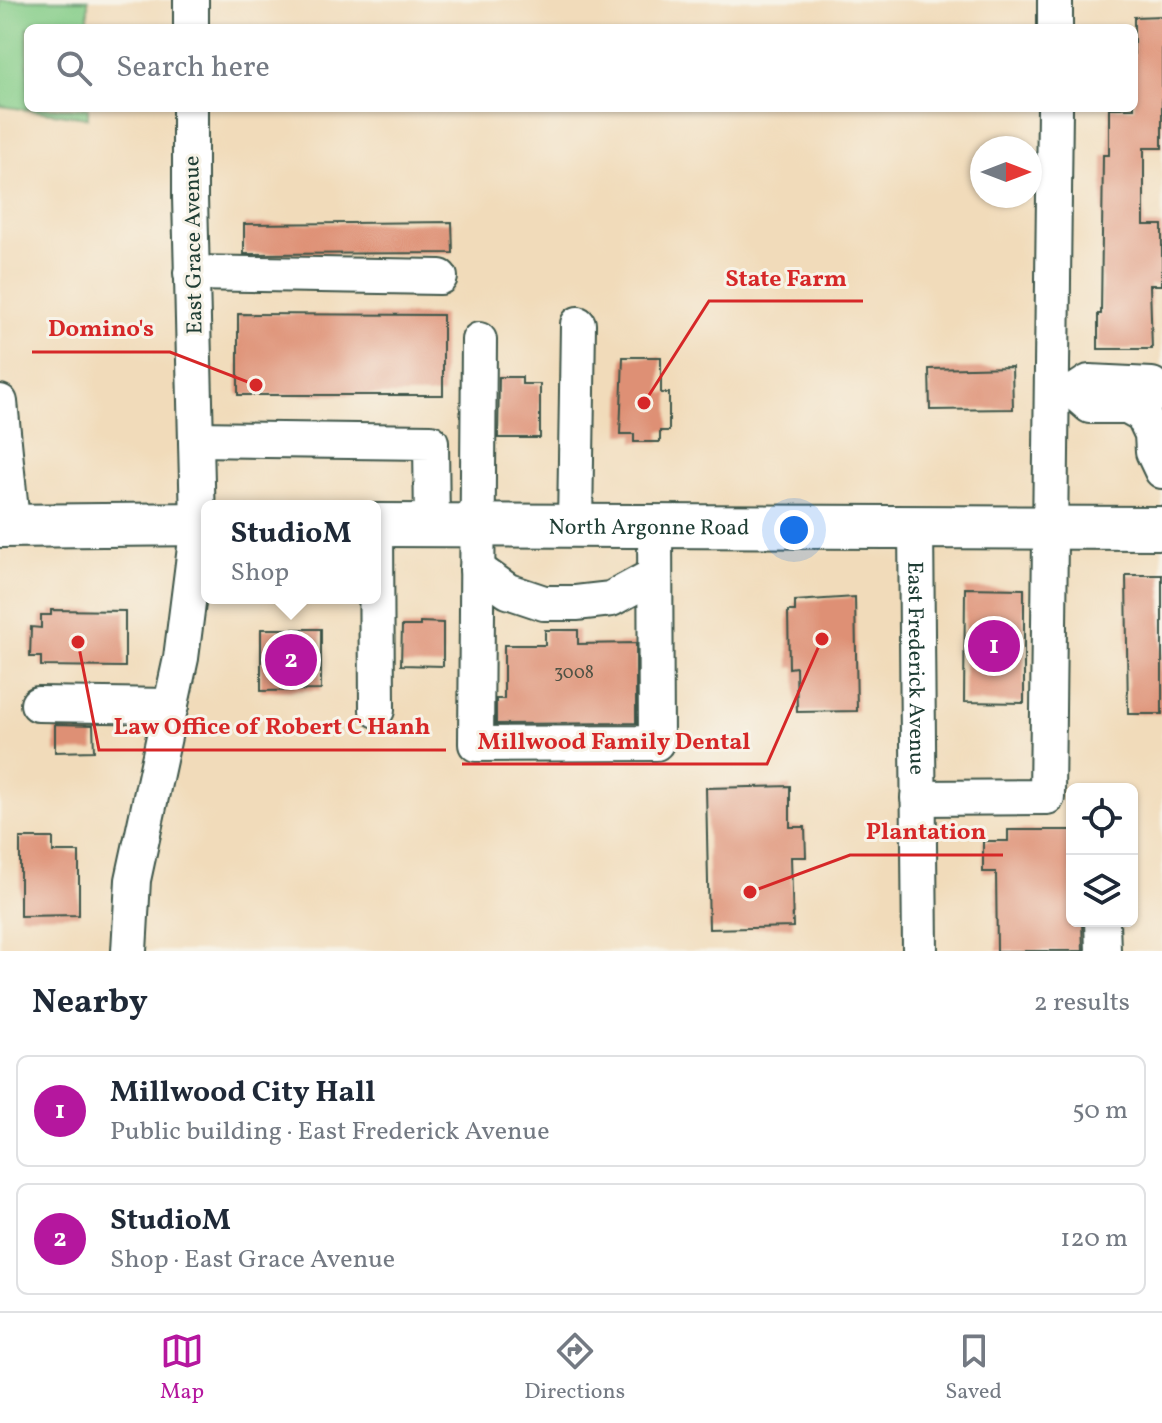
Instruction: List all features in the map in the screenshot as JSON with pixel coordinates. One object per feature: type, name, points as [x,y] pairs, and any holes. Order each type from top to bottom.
[{"type":"main road","points":[[4,523],[54,526],[201,524]]},
{"type":"main road","name":"North Argonne Road","points":[[381,525],[1162,528]]},
{"type":"street","points":[[191,0],[191,24]]},
{"type":"street","points":[[1055,0],[1055,24]]},
{"type":"street","name":"East Grace Avenue","points":[[190,112],[191,273],[201,510]]},
{"type":"street","points":[[918,798],[1060,796],[1049,528],[1063,392],[1055,112]]},
{"type":"street","points":[[191,273],[440,277]]},
{"type":"street","points":[[575,526],[578,324]]},
{"type":"street","points":[[479,340],[476,744],[656,743],[655,526]]},
{"type":"street","points":[[1063,392],[1089,382],[1152,385],[1162,394]]},
{"type":"street","points":[[1063,392],[1090,406],[1127,406],[1143,415],[1152,434],[1153,452],[1162,471]]},
{"type":"street","points":[[0,402],[4,523]]},
{"type":"street","points":[[196,439],[431,442],[432,525]]},
{"type":"street","name":"East Frederick Avenue","points":[[916,528],[920,951]]},
{"type":"street","name":"East Grace Avenue","points":[[129,951],[133,880],[181,658],[201,530]]},
{"type":"street","points":[[477,569],[508,591],[544,603],[611,599],[655,575]]},
{"type":"street","points":[[376,604],[377,710]]},
{"type":"street","points":[[38,704],[171,706]]},
{"type":"street","points":[[1102,927],[1103,951]]},
{"type":"green space","points":[[0,0],[88,0],[88,24],[24,24],[24,109],[0,106]]},
{"type":"green space","points":[[44,112],[88,112],[88,118]]},
{"type":"building","points":[[1162,16],[1162,148],[1144,148],[1144,225],[1162,225],[1162,285],[1150,285],[1152,349],[1098,349],[1103,155],[1109,155],[1109,112],[1138,112],[1138,24],[1134,24],[1134,17]]},
{"type":"building","points":[[452,222],[453,253],[244,254],[244,224]]},
{"type":"building","points":[[238,314],[443,315],[443,395],[238,395]]},
{"type":"building","points":[[623,357],[661,357],[661,393],[669,393],[669,431],[660,431],[660,442],[634,442],[634,434],[620,434]]},
{"type":"building","points":[[1012,367],[1013,409],[930,410],[929,369]]},
{"type":"building","points":[[499,377],[522,377],[522,384],[540,384],[540,438],[498,438]]},
{"type":"building","points":[[1126,575],[1162,575],[1162,714],[1128,714]]},
{"type":"building","points":[[965,588],[1024,589],[1024,703],[964,702]]},
{"type":"building","points":[[855,597],[857,711],[797,712],[796,667],[789,668],[788,611],[795,611],[795,601]]},
{"type":"building","points":[[51,610],[125,611],[125,667],[41,666],[41,657],[30,657],[31,627],[41,628],[41,615],[51,615]]},
{"type":"building","points":[[420,622],[443,623],[443,666],[401,665],[402,626],[420,626]]},
{"type":"building","points":[[261,629],[321,629],[321,690],[261,691]]},
{"type":"building","points":[[545,630],[578,630],[578,644],[636,643],[636,723],[496,724],[496,699],[504,699],[504,645],[545,645]]},
{"type":"building","points":[[55,724],[93,725],[94,751],[55,752]]},
{"type":"building","points":[[790,786],[790,827],[805,827],[806,857],[791,857],[793,927],[709,929],[706,788]]},
{"type":"building","points":[[1008,830],[1066,830],[1066,927],[1082,927],[1083,951],[997,951],[996,872],[983,872],[983,841],[1008,841]]},
{"type":"building","points":[[20,838],[53,838],[53,852],[79,852],[79,915],[20,916]]},
{"type":"place","name":"Domino's","points":[[256,385]]},
{"type":"place","name":"State Farm","points":[[644,403]]},
{"type":"place","name":"Millwood Family Dental","points":[[822,639]]},
{"type":"place","name":"Law Office of Robert C Hanh","points":[[78,642]]},
{"type":"place","name":"Millwood City Hall","points":[[994,646]]},
{"type":"place","name":"StudioM","points":[[291,660]]},
{"type":"place","name":"Plantation","points":[[750,892]]}]
